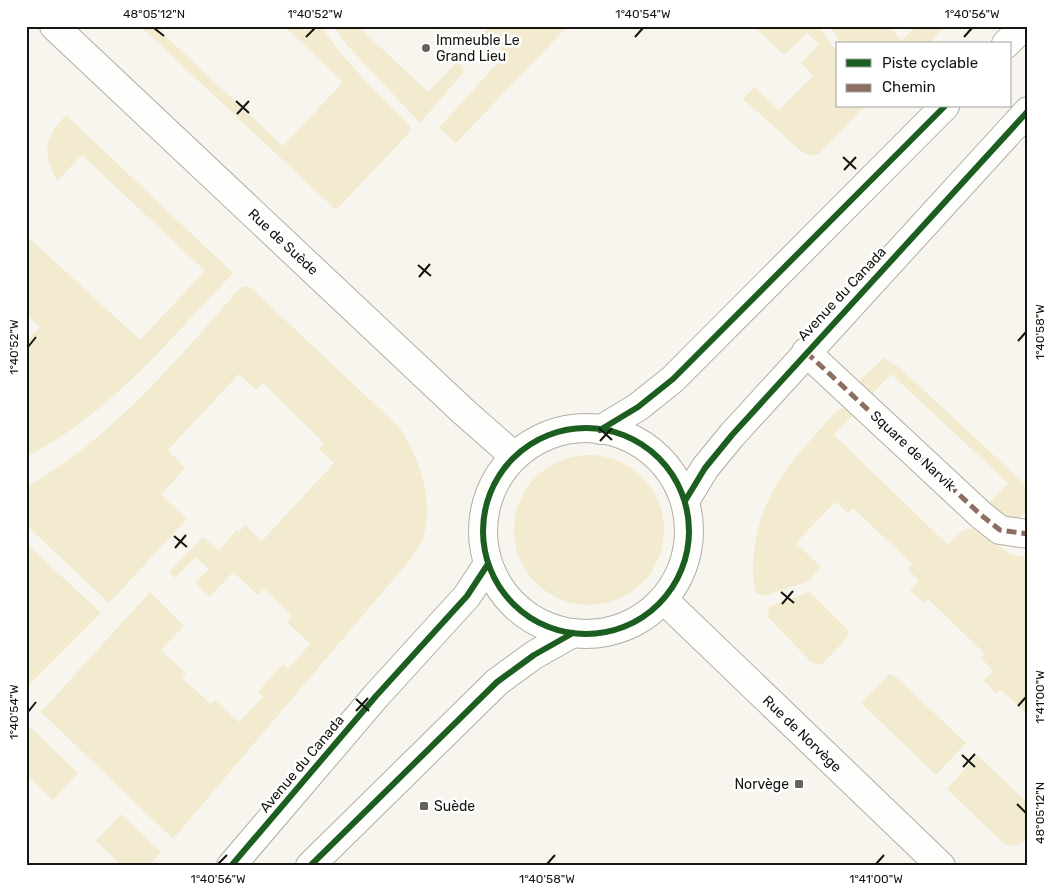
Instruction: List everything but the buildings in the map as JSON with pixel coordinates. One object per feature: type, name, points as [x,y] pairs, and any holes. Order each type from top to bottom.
[{"type":"street","name":"Rue de Suède","points":[[54,26],[450,399],[514,456]]},
{"type":"street","points":[[1008,42],[1024,26]]},
{"type":"street","points":[[600,430],[638,407],[673,379],[943,108]]},
{"type":"street","name":"Avenue du Canada","points":[[685,501],[710,461],[806,352],[1028,111]]},
{"type":"street","name":"Square de Narvik","points":[[806,352],[981,515],[1000,530],[1028,534]]},
{"type":"street","points":[[585,429],[600,430],[632,440],[653,454],[669,469],[685,501],[689,523],[683,570],[675,586],[664,600],[647,615],[630,625],[606,631],[573,633],[546,627],[524,613],[496,582],[488,564],[484,540],[485,508],[495,480],[514,456],[525,446],[546,436],[585,429]]},
{"type":"street","name":"Avenue du Canada","points":[[231,866],[376,696],[461,603],[477,583],[488,564]]},
{"type":"street","name":"Rue de Norvège","points":[[664,600],[941,866]]},
{"type":"street","points":[[310,866],[498,682],[534,655],[573,633]]},
{"type":"shaded area","points":[[140,26],[155,26],[283,146],[343,82],[284,26],[321,26],[352,66],[410,126],[410,132],[336,210]]},
{"type":"shaded area","points":[[333,26],[358,26],[428,92],[457,62],[462,66],[463,73],[420,123],[347,45]]},
{"type":"shaded area","points":[[490,26],[568,26],[456,143],[439,128],[500,60],[500,48],[483,33]]},
{"type":"shaded area","points":[[754,26],[818,26],[836,50],[836,108],[863,108],[819,154],[812,156],[802,152],[743,99],[754,87],[779,110],[813,76],[801,63],[819,44],[807,33],[784,55]]},
{"type":"shaded area","points":[[830,26],[887,26],[902,40],[916,26],[945,26],[931,42],[841,42]]},
{"type":"shaded area","points":[[66,115],[233,273],[137,374],[111,398],[56,440],[26,457],[26,341],[40,327],[26,314],[26,235],[140,340],[205,271],[82,155],[57,181],[49,162],[48,146],[53,131]]},
{"type":"shaded area","points":[[246,286],[251,288],[399,427],[418,463],[425,490],[427,518],[421,543],[409,561],[173,839],[41,712],[150,592],[184,626],[161,650],[186,673],[182,678],[211,704],[215,700],[239,722],[263,697],[258,692],[283,664],[288,669],[310,644],[287,622],[292,616],[264,589],[258,595],[233,572],[210,597],[195,582],[209,569],[195,557],[175,578],[169,572],[203,537],[219,551],[236,530],[239,532],[245,525],[262,541],[334,463],[319,449],[324,443],[263,383],[256,390],[239,374],[168,450],[185,468],[161,495],[187,519],[109,603],[26,525],[26,487],[56,469],[113,423],[167,370],[240,288]]},
{"type":"shaded area","points":[[884,358],[900,368],[1028,487],[1028,510],[1018,519],[1009,519],[987,505],[1008,483],[891,374],[872,394],[859,381]]},
{"type":"shaded area","points":[[845,407],[853,415],[834,435],[948,545],[963,530],[974,528],[1010,554],[1028,558],[1028,715],[1001,690],[996,693],[984,681],[993,671],[981,658],[985,654],[928,599],[924,603],[910,591],[919,581],[908,569],[912,564],[853,508],[848,513],[835,502],[796,543],[821,567],[809,581],[764,596],[756,593],[753,575],[755,544],[770,497],[795,458],[830,418]]},
{"type":"shaded area","points":[[589,455],[604,456],[618,460],[631,467],[642,477],[652,488],[659,501],[663,515],[663,545],[659,559],[652,572],[642,583],[631,593],[618,600],[604,604],[589,605],[574,604],[560,600],[547,593],[536,583],[526,572],[519,559],[515,545],[514,530],[515,515],[519,501],[526,488],[536,477],[547,467],[560,460],[574,456]]},
{"type":"shaded area","points":[[26,543],[101,613],[26,688]]},
{"type":"shaded area","points":[[810,592],[847,629],[849,634],[821,665],[811,662],[767,616],[770,606]]},
{"type":"shaded area","points":[[889,674],[895,676],[966,743],[936,775],[861,703]]},
{"type":"shaded area","points":[[27,724],[78,773],[53,800],[26,774]]},
{"type":"shaded area","points":[[977,755],[1028,803],[1028,837],[1020,844],[1009,846],[1001,841],[947,789]]},
{"type":"shaded area","points":[[121,814],[161,852],[149,866],[122,866],[96,841]]},
{"type":"marked path","points":[[806,352],[981,515],[1000,530],[1028,534]]},
{"type":"cycle path","points":[[600,430],[638,407],[673,379],[943,108]]},
{"type":"cycle path","points":[[685,501],[705,468],[732,435],[1028,111]]},
{"type":"cycle path","points":[[586,428],[606,430],[625,436],[659,458],[681,492],[687,511],[689,531],[687,551],[681,570],[659,604],[625,626],[606,632],[586,634],[566,632],[547,626],[513,604],[491,570],[485,551],[483,531],[485,511],[491,492],[513,458],[547,436],[566,430],[586,428]]},
{"type":"cycle path","points":[[231,866],[376,696],[467,596],[488,564]]},
{"type":"cycle path","points":[[310,866],[497,682],[534,655],[573,633]]},
{"type":"place","name":"Immeuble Le Grand Lieu","points":[[426,48]]},
{"type":"place","name":"Norvège","points":[[799,784]]},
{"type":"place","name":"Suède","points":[[424,806]]}]
